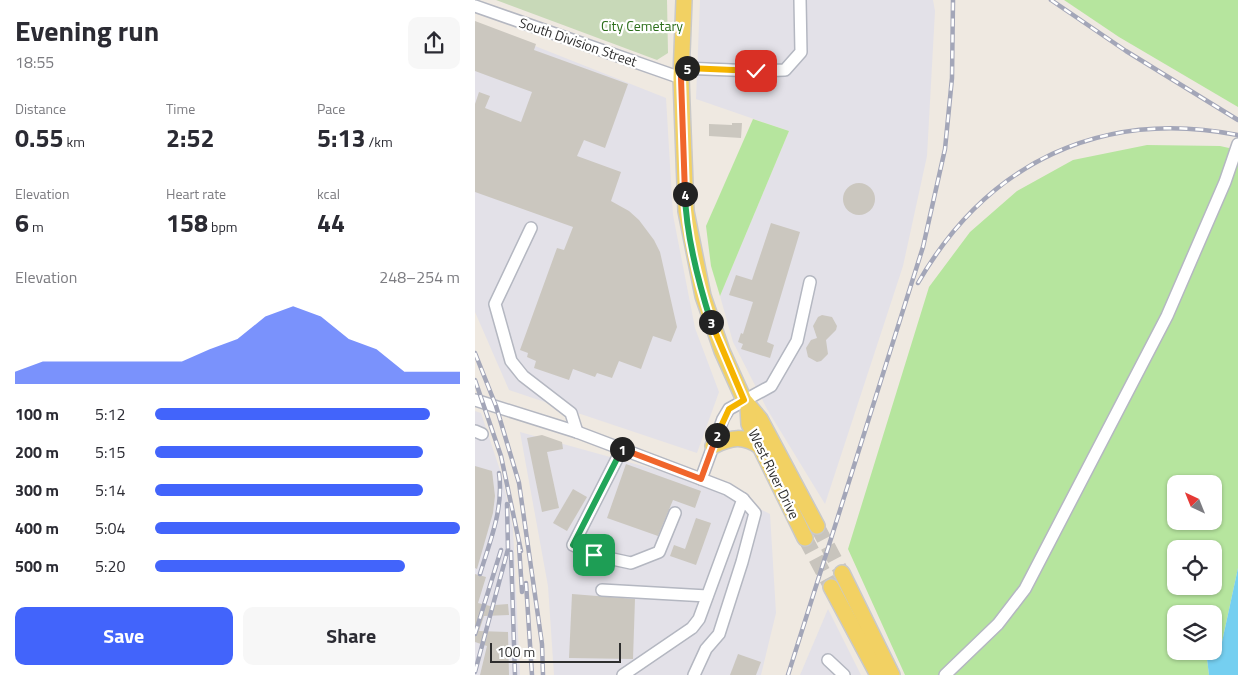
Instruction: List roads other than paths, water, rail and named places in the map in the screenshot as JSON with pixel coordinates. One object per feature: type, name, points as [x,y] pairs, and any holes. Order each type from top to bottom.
[{"type":"main road","name":"West River Drive","points":[[684,0],[681,73],[685,211],[708,313],[722,352],[746,404],[749,424],[805,538]]},
{"type":"main road","name":"West River Drive","points":[[746,404],[760,419],[817,526]]},
{"type":"main road","points":[[713,446],[730,438],[738,438],[750,440],[761,447]]},
{"type":"main road","points":[[842,573],[892,675]]},
{"type":"main road","points":[[831,587],[877,675]]},
{"type":"street","name":"South Division Street","points":[[475,6],[681,73],[785,70],[801,52],[800,0]]},
{"type":"street","points":[[945,675],[998,624],[1025,589],[1167,316],[1225,182],[1238,144]]},
{"type":"street","points":[[531,228],[495,304],[511,361],[523,376],[571,414],[577,432]]},
{"type":"street","points":[[701,479],[729,409],[746,404],[771,386],[797,341],[810,282]]},
{"type":"street","points":[[475,400],[577,432],[727,489],[743,499],[755,513],[742,562],[719,634],[706,649],[694,675]]},
{"type":"street","points":[[622,449],[573,545],[594,555],[631,563],[659,552],[675,513]]},
{"type":"street","points":[[623,675],[692,628],[699,619],[743,499]]},
{"type":"street","points":[[602,590],[707,596]]},
{"type":"street","points":[[828,660],[844,675]]},
{"type":"water","points":[[1238,568],[1238,675],[1209,675],[1207,660],[1222,660],[1222,642]]},
{"type":"tunnel","points":[[817,526],[842,573]]},
{"type":"tunnel","points":[[805,538],[831,587]]},
{"type":"railway","points":[[788,675],[923,247],[945,149],[952,78],[953,0]]},
{"type":"railway","points":[[1051,0],[1126,51],[1238,120]]},
{"type":"railway","points":[[918,283],[946,241],[978,205],[1013,176],[1053,154],[1095,138],[1140,130],[1188,129],[1238,135]]},
{"type":"railway","points":[[475,353],[496,406],[519,483],[542,644],[543,675]]},
{"type":"railway","points":[[475,380],[501,456],[521,551]]},
{"type":"railway","points":[[480,574],[498,512],[500,499],[499,473]]},
{"type":"railway","points":[[475,672],[508,549],[507,504]]},
{"type":"railway","points":[[519,545],[522,592]]},
{"type":"railway","points":[[475,634],[501,550]]},
{"type":"railway","points":[[511,552],[515,675]]},
{"type":"railway","points":[[526,583],[532,675]]},
{"type":"park label","name":"City Cemetary","points":[[642,26]]}]
